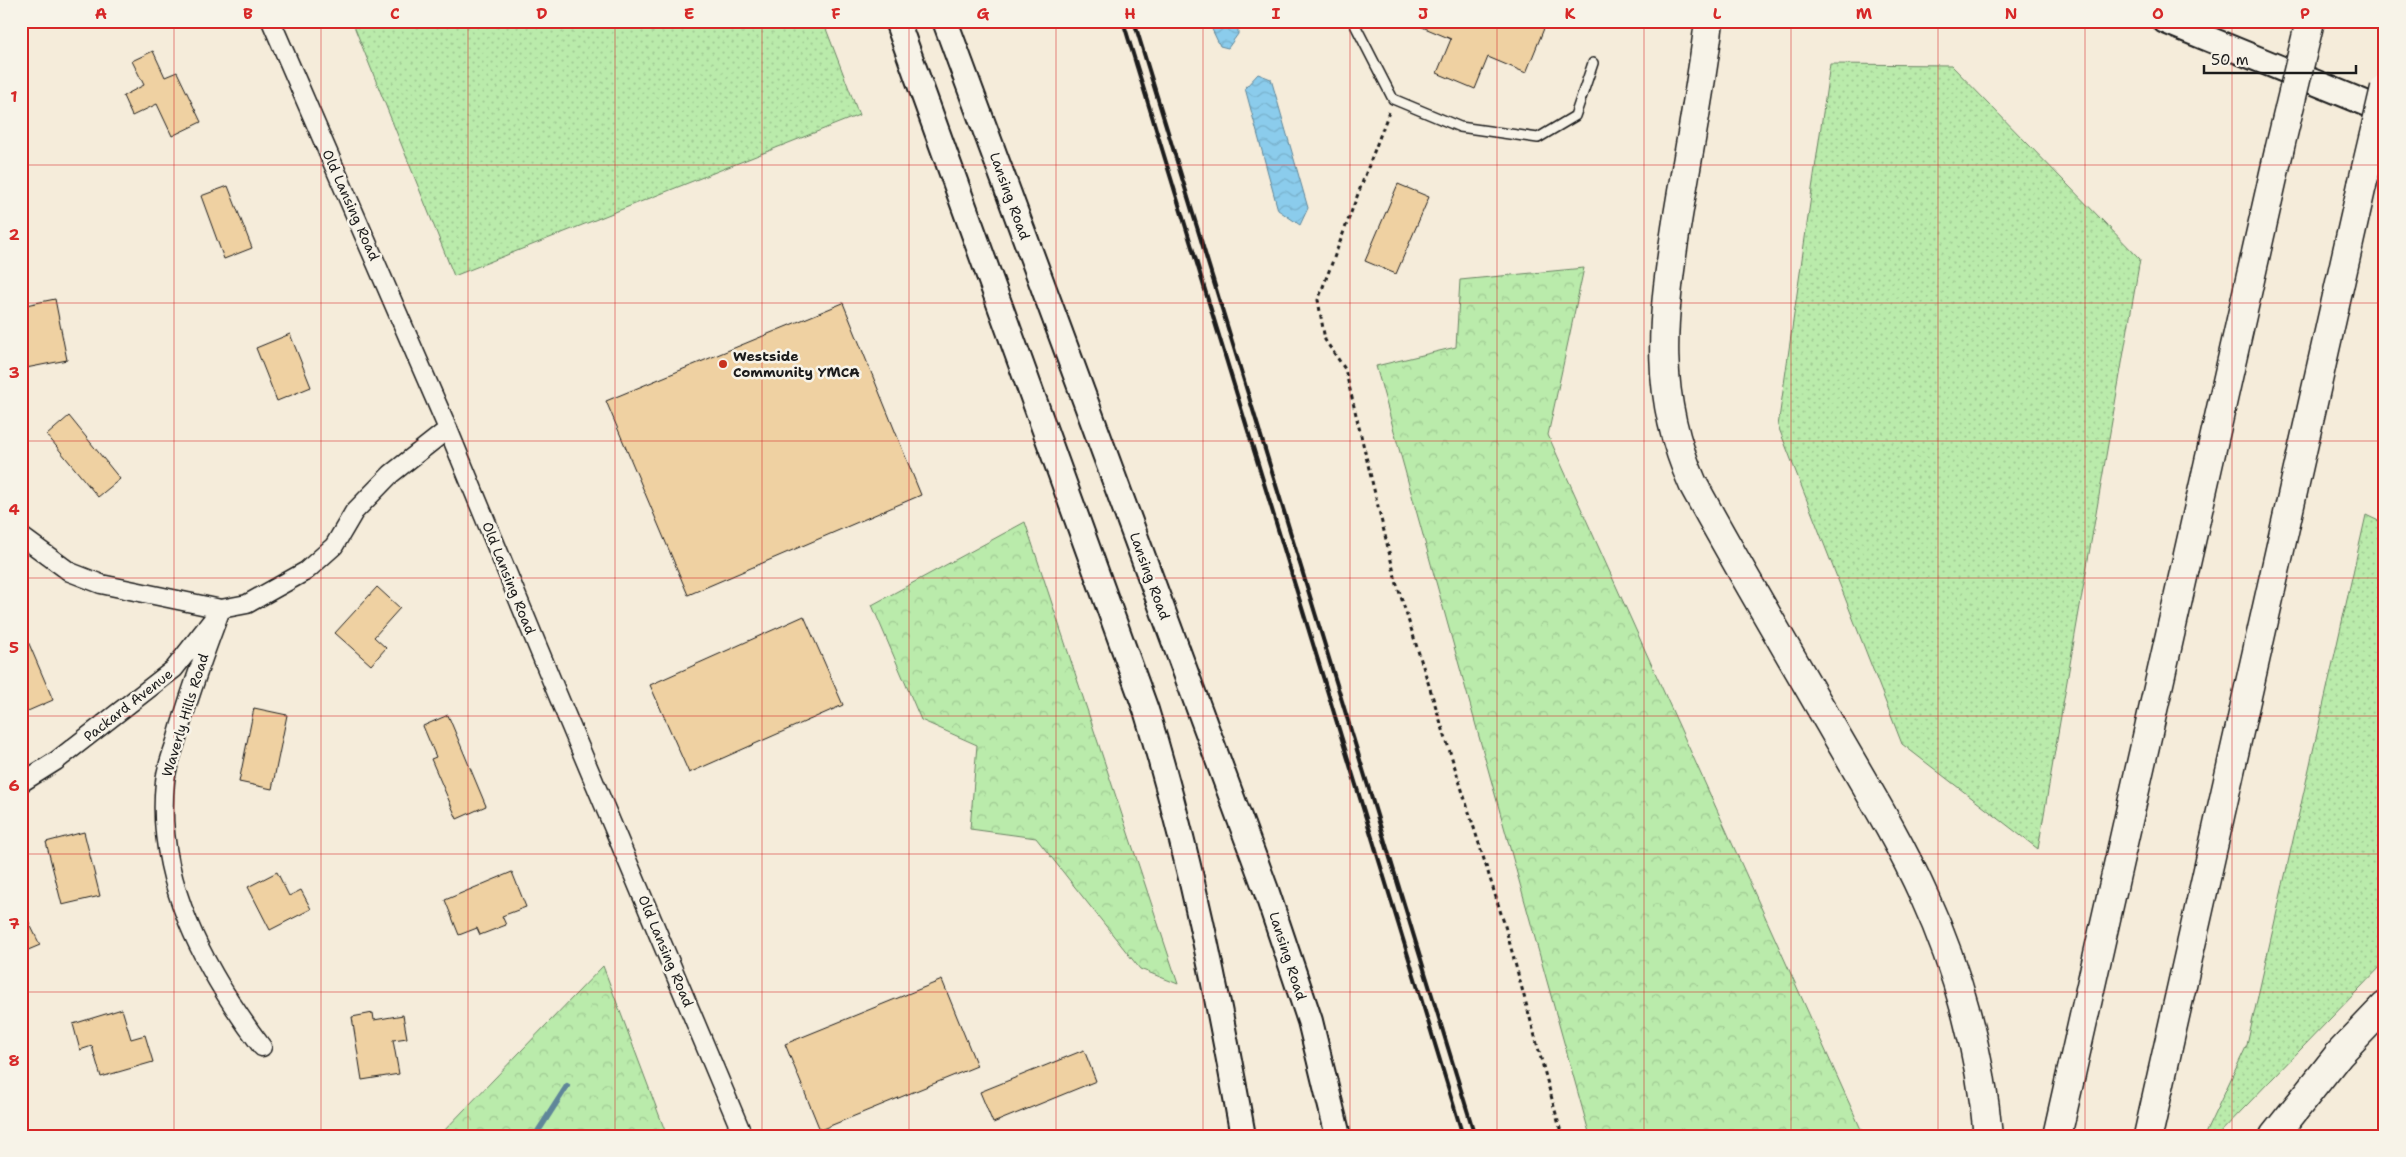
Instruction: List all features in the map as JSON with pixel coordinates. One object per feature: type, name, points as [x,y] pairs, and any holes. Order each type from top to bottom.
[{"type":"highway","points":[[1709,21],[1663,324],[1665,383],[1677,446],[1692,484],[1879,808],[1925,897],[1940,935],[1966,1018],[1986,1106],[1988,1136]]},
{"type":"highway","points":[[2057,1136],[2310,21]]},
{"type":"highway","points":[[2148,1136],[2385,88]]},
{"type":"highway","points":[[2274,1136],[2338,1054],[2385,1006]]},
{"type":"main road","points":[[897,21],[1146,710],[1173,799],[1194,885],[1243,1136]]},
{"type":"main road","name":"Lansing Road","points":[[945,21],[1266,890],[1310,1021],[1338,1136]]},
{"type":"main road","points":[[2165,21],[2385,111]]},
{"type":"street","name":"Old Lansing Road","points":[[271,21],[448,429],[743,1136]]},
{"type":"street","points":[[21,536],[70,572],[101,584],[222,609],[247,604],[306,571],[334,546],[354,512],[391,474],[448,429]]},
{"type":"street","name":"Packard Avenue","points":[[21,783],[56,761],[174,669],[222,609]]},
{"type":"street","name":"Waverly Hills Road","points":[[222,609],[192,683],[165,780],[163,820],[168,860],[186,919],[209,968],[237,1014],[262,1047]]},
{"type":"lane","points":[[1353,21],[1393,99],[1460,127],[1538,138],[1575,116],[1593,63]]},
{"type":"path","points":[[1393,99],[1318,300],[1324,340],[1345,369],[1396,581],[1505,926],[1562,1136]]},
{"type":"green space","points":[[352,21],[823,21],[859,115],[454,276]]},
{"type":"green space","points":[[1830,64],[1951,65],[2140,259],[2038,849],[1902,744],[1778,426]]},
{"type":"green space","points":[[1584,268],[1548,435],[1864,1136],[1590,1136],[1376,366],[1456,347],[1460,280]]},
{"type":"green space","points":[[2366,515],[2385,524],[2385,962],[2217,1136],[2204,1136],[2247,1045]]},
{"type":"green space","points":[[1025,522],[1178,984],[1140,969],[1036,838],[970,829],[977,745],[921,720],[872,605]]},
{"type":"green space","points":[[603,966],[667,1136],[439,1136]]},
{"type":"water","points":[[1208,21],[1238,21],[1238,34],[1228,48],[1220,46]]},
{"type":"water","points":[[1258,74],[1271,79],[1308,208],[1300,225],[1278,210],[1245,88]]},
{"type":"building","points":[[1408,21],[1547,21],[1526,73],[1488,57],[1475,89],[1437,73],[1451,39]]},
{"type":"building","points":[[153,51],[165,77],[177,72],[201,122],[172,136],[157,104],[132,116],[123,96],[144,85],[132,61]]},
{"type":"building","points":[[1398,184],[1429,197],[1396,274],[1365,261]]},
{"type":"building","points":[[228,186],[252,248],[224,259],[201,196]]},
{"type":"building","points":[[55,299],[67,360],[26,368],[21,344],[21,306]]},
{"type":"building","points":[[843,303],[921,495],[688,595],[606,401]]},
{"type":"building","points":[[290,334],[311,387],[277,401],[256,348]]},
{"type":"building","points":[[69,416],[120,479],[98,497],[47,435]]},
{"type":"building","points":[[377,587],[400,608],[374,637],[386,648],[371,665],[335,633]]},
{"type":"building","points":[[804,616],[843,705],[689,773],[650,685]]},
{"type":"building","points":[[21,625],[53,700],[21,714]]},
{"type":"building","points":[[254,708],[287,715],[272,789],[239,782]]},
{"type":"building","points":[[448,715],[486,806],[457,819],[431,759],[436,757],[423,726]]},
{"type":"building","points":[[84,832],[100,896],[62,905],[46,842]]},
{"type":"building","points":[[277,872],[289,896],[301,890],[311,909],[270,930],[248,887]]},
{"type":"building","points":[[512,872],[526,907],[502,916],[506,925],[480,935],[477,928],[459,935],[445,900]]},
{"type":"building","points":[[21,906],[40,945],[21,953]]},
{"type":"building","points":[[942,980],[977,1066],[820,1130],[785,1044]]},
{"type":"building","points":[[122,1009],[131,1039],[145,1035],[153,1062],[101,1077],[92,1046],[80,1050],[73,1024]]},
{"type":"building","points":[[373,1013],[374,1020],[403,1015],[407,1038],[393,1040],[399,1074],[362,1080],[352,1017]]},
{"type":"building","points":[[1084,1050],[1096,1081],[993,1123],[980,1092]]},
{"type":"waterway","points":[[535,1136],[567,1086]]},
{"type":"railway","points":[[1123,21],[1463,1136]]},
{"type":"railway","points":[[1134,21],[1475,1136]]},
{"type":"place","name":"Westside Community YMCA","points":[[723,364]]}]
